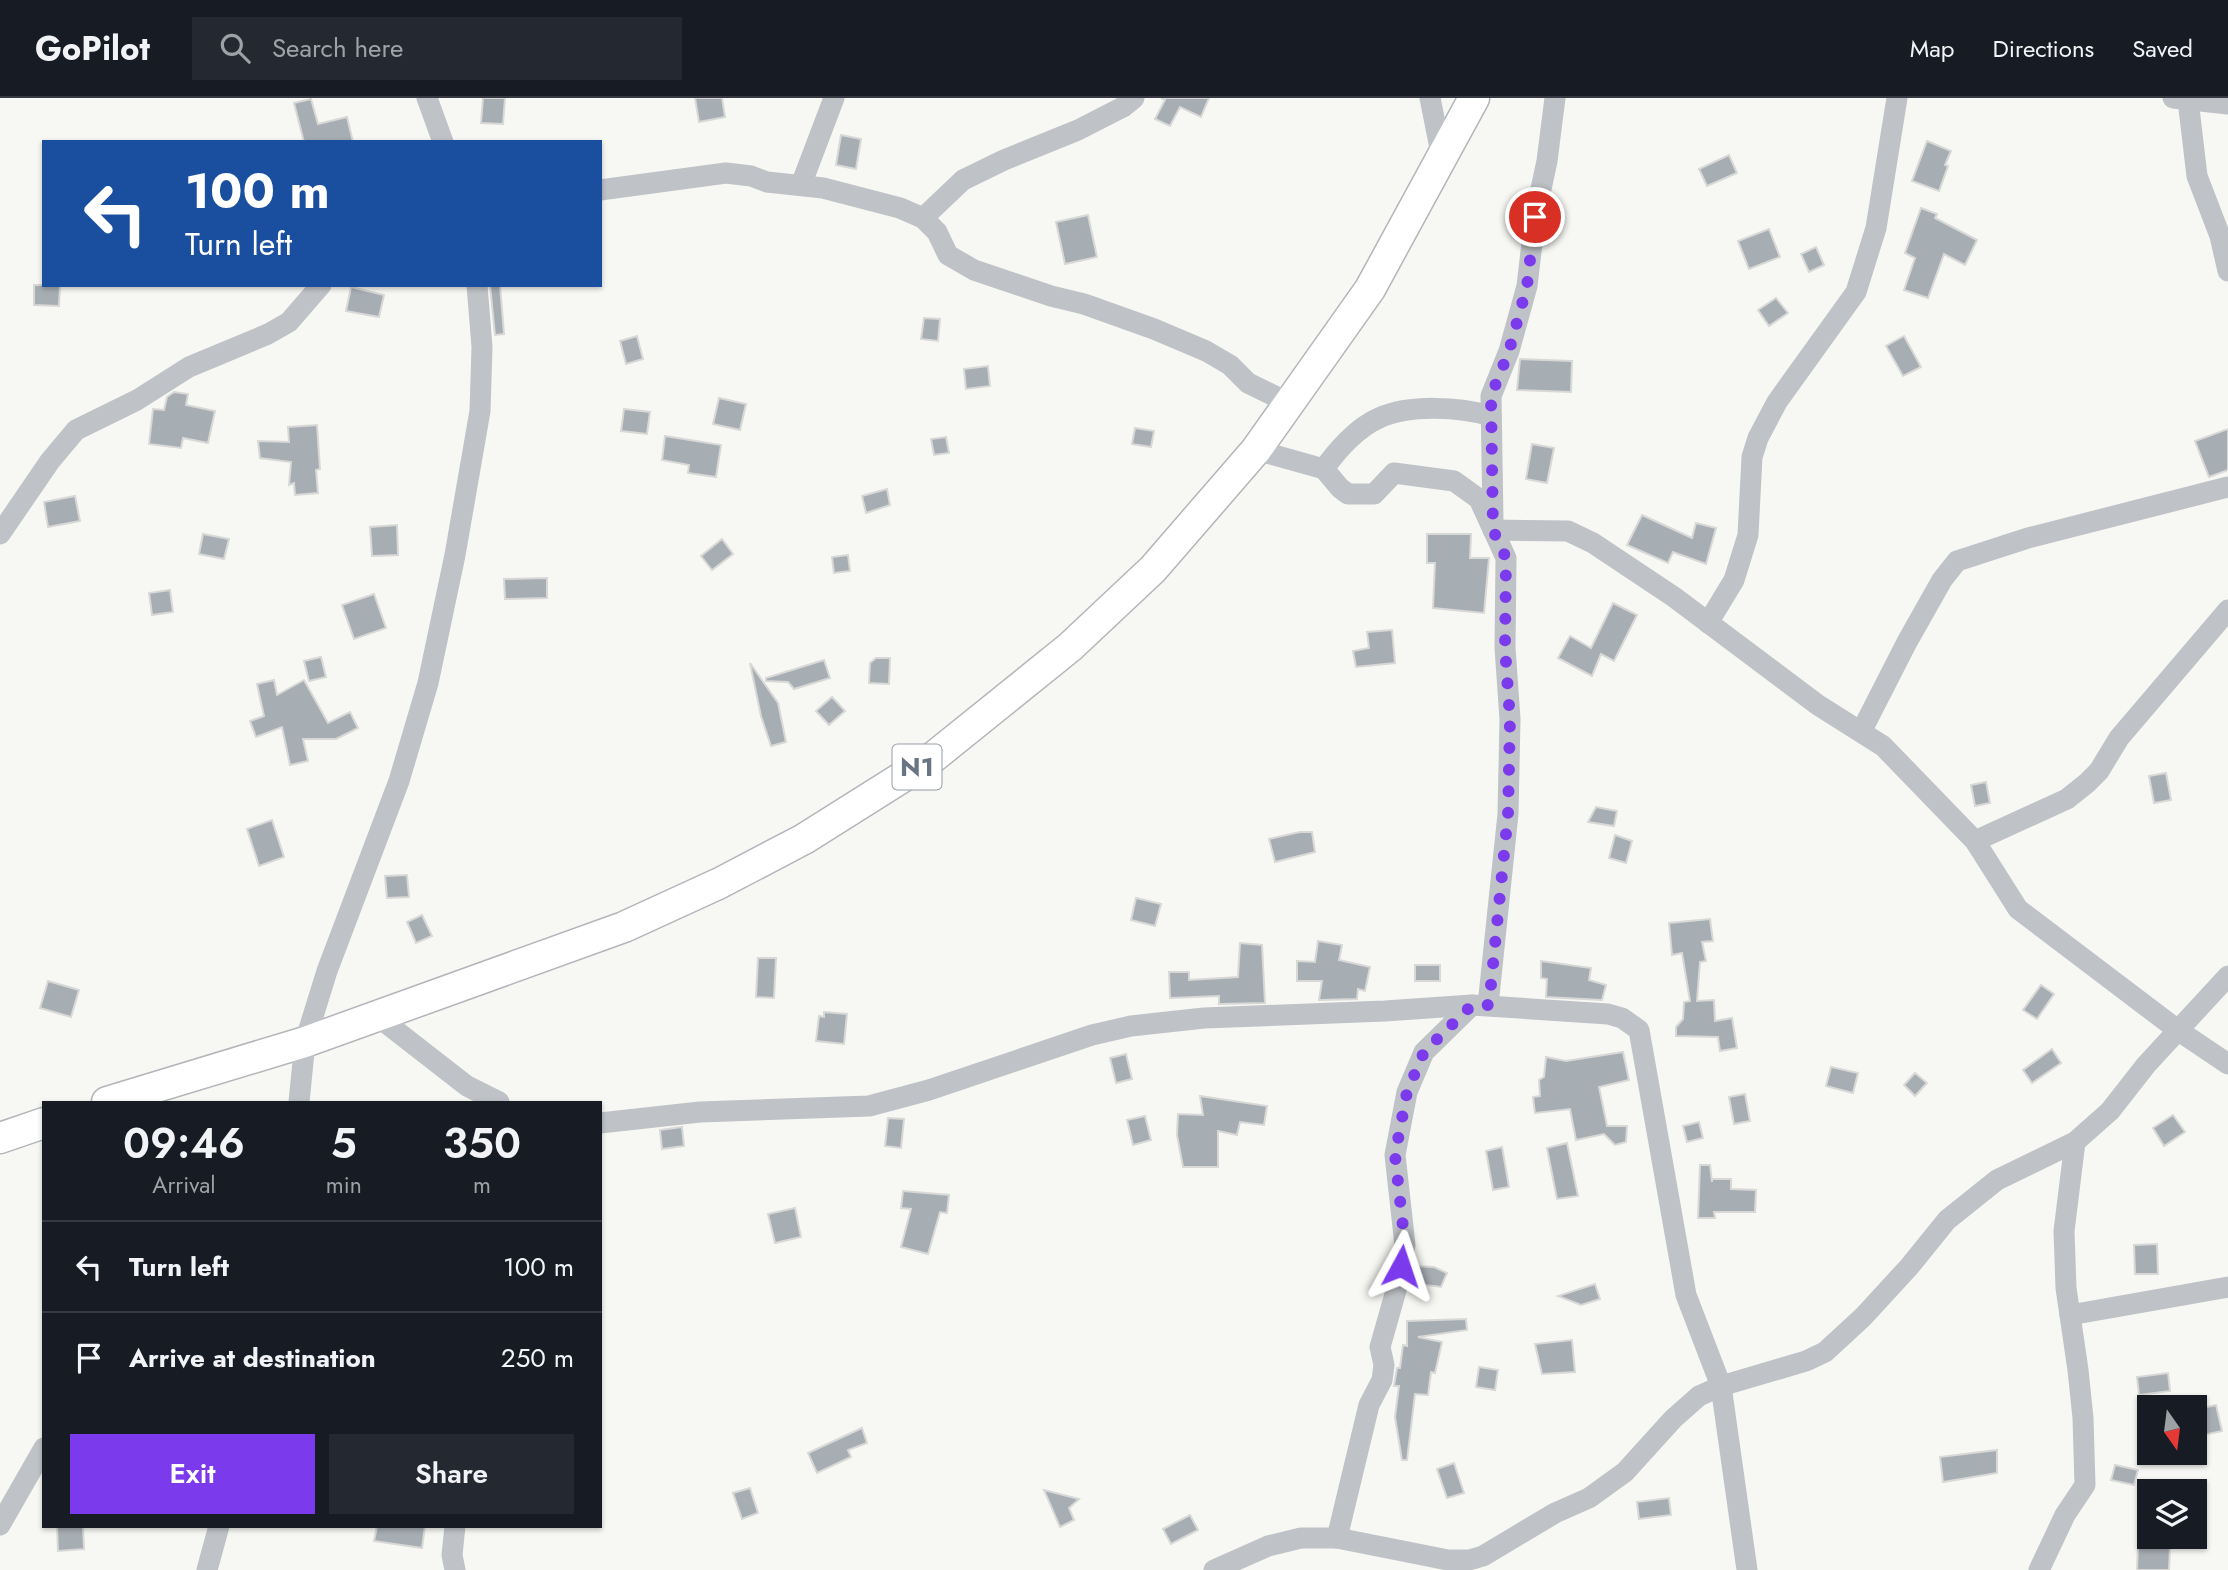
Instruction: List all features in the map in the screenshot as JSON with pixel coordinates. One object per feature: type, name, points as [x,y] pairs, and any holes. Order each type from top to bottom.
[{"type":"highway","name":"N1","points":[[110,1101],[305,1042],[624,927],[720,883],[804,839],[919,766],[1070,647],[1153,569],[1256,450],[1370,289],[1474,98]]},
{"type":"highway","points":[[0,1138],[42,1124]]},
{"type":"street","points":[[427,98],[442,140]]},
{"type":"street","points":[[801,185],[834,98]]},
{"type":"street","points":[[923,218],[963,180],[1078,130],[1124,107],[1134,98]]},
{"type":"street","points":[[1430,98],[1442,158]]},
{"type":"street","points":[[1493,530],[1491,396],[1509,351],[1527,286],[1535,217],[1547,161],[1555,98]]},
{"type":"street","points":[[1708,623],[1734,580],[1748,535],[1752,457],[1758,438],[1777,402],[1856,292],[1877,228],[1898,98]]},
{"type":"street","points":[[2224,102],[2180,99],[2197,176],[2220,236],[2228,271]]},
{"type":"street","points":[[602,190],[726,173],[841,192],[889,205],[923,218],[937,232],[948,255],[967,267],[1120,316],[1167,334],[1206,351],[1230,365],[1248,383],[1289,403]]},
{"type":"street","points":[[0,534],[50,461],[76,430],[137,400],[189,367],[268,334],[289,322],[320,287]]},
{"type":"street","points":[[299,1101],[305,1042],[340,935],[399,781],[428,683],[455,555],[480,411],[482,347],[478,287]]},
{"type":"street","points":[[1324,469],[1333,456],[1381,416],[1427,409],[1470,410],[1491,416]]},
{"type":"street","points":[[1256,450],[1324,469],[1348,494],[1374,494],[1394,473],[1454,481],[1479,499],[1506,558],[1505,648],[1510,719],[1508,814],[1480,1005],[1424,1052],[1407,1092],[1395,1155],[1405,1245],[1397,1287],[1380,1347],[1384,1365],[1382,1380],[1369,1405],[1337,1538]]},
{"type":"street","points":[[1861,732],[1907,642],[1942,580],[1957,561],[2028,538],[2228,487]]},
{"type":"street","points":[[1493,530],[1568,531],[1593,543],[1674,597],[1818,705],[1883,746],[1975,841],[2018,908],[2179,1031],[2228,1064]]},
{"type":"street","points":[[1975,841],[2057,804],[2087,783],[2099,771],[2119,738],[2228,610]]},
{"type":"street","points":[[1214,1570],[1268,1546],[1301,1538],[1337,1538],[1448,1560],[1469,1560],[1483,1556],[1555,1513],[1589,1498],[1625,1472],[1673,1419],[1699,1396],[1721,1386],[1806,1361],[1825,1352],[1872,1307],[1947,1220],[1997,1180],[2075,1142],[2110,1111],[2146,1065],[2228,976]]},
{"type":"street","points":[[602,1123],[700,1112],[869,1106],[929,1090],[1093,1035],[1131,1026],[1204,1018],[1480,1005],[1608,1014],[1622,1018],[1639,1030],[1686,1295],[1721,1386],[1747,1570]]},
{"type":"street","points":[[377,1016],[467,1086],[497,1101]]},
{"type":"street","points":[[2039,1570],[2065,1515],[2085,1485],[2083,1418],[2066,1288],[2064,1231],[2075,1142]]},
{"type":"street","points":[[2070,1315],[2228,1287]]},
{"type":"street","points":[[0,1525],[42,1452]]},
{"type":"street","points":[[207,1570],[218,1528]]},
{"type":"street","points":[[455,1528],[452,1555],[456,1570]]},
{"type":"building","points":[[483,98],[505,98],[503,124],[481,123]]},
{"type":"building","points":[[695,98],[722,98],[725,117],[699,122]]},
{"type":"building","points":[[1161,98],[1209,98],[1201,117],[1180,107],[1170,126],[1155,119],[1165,100]]},
{"type":"building","points":[[311,99],[318,124],[347,117],[353,140],[303,140],[294,103]]},
{"type":"building","points":[[841,135],[861,139],[856,169],[836,165]]},
{"type":"building","points":[[1927,141],[1951,151],[1939,191],[1912,181]]},
{"type":"building","points":[[1729,155],[1737,173],[1707,186],[1699,169]]},
{"type":"building","points":[[1921,208],[1937,214],[1935,218],[1977,240],[1965,265],[1944,254],[1928,298],[1904,290],[1915,258],[1905,253]]},
{"type":"building","points":[[1088,215],[1097,257],[1065,264],[1056,222]]},
{"type":"building","points":[[1769,229],[1780,257],[1749,269],[1738,241]]},
{"type":"building","points":[[1816,247],[1824,265],[1809,272],[1801,254]]},
{"type":"building","points":[[34,285],[60,287],[59,306],[34,305]]},
{"type":"building","points":[[351,287],[384,295],[379,317],[346,311]]},
{"type":"building","points":[[490,287],[500,287],[504,334],[495,335]]},
{"type":"building","points":[[1776,298],[1788,313],[1769,326],[1758,310]]},
{"type":"building","points":[[924,318],[940,319],[938,341],[921,339]]},
{"type":"building","points":[[637,336],[643,359],[626,364],[620,341]]},
{"type":"building","points":[[1904,336],[1921,367],[1903,376],[1886,346]]},
{"type":"building","points":[[1520,359],[1572,361],[1571,392],[1517,390]]},
{"type":"building","points":[[988,366],[990,386],[966,389],[964,369]]},
{"type":"building","points":[[174,392],[188,394],[186,405],[215,411],[208,443],[183,438],[181,448],[149,444],[153,409],[164,410],[167,397]]},
{"type":"building","points":[[719,398],[746,404],[740,430],[713,424]]},
{"type":"building","points":[[624,409],[650,412],[647,434],[621,431]]},
{"type":"building","points":[[317,425],[320,469],[316,470],[318,493],[295,495],[294,483],[289,485],[291,462],[260,458],[258,441],[289,442],[288,427]]},
{"type":"building","points":[[1135,428],[1154,431],[1151,447],[1132,444]]},
{"type":"building","points":[[2228,429],[2228,470],[2209,477],[2195,441]]},
{"type":"building","points":[[665,436],[721,445],[716,477],[688,473],[689,465],[662,460]]},
{"type":"building","points":[[946,437],[949,453],[934,455],[931,439]]},
{"type":"building","points":[[1532,444],[1554,448],[1547,483],[1526,479]]},
{"type":"building","points":[[887,489],[890,505],[866,513],[862,496]]},
{"type":"building","points":[[75,496],[80,521],[48,527],[44,502]]},
{"type":"building","points":[[1642,515],[1692,538],[1696,523],[1716,528],[1706,564],[1673,552],[1668,563],[1627,545]]},
{"type":"building","points":[[397,525],[398,555],[372,556],[370,527]]},
{"type":"building","points":[[203,534],[229,539],[224,559],[199,554]]},
{"type":"building","points":[[1427,534],[1471,534],[1470,558],[1489,558],[1484,613],[1433,608],[1435,563],[1427,563]]},
{"type":"building","points":[[722,539],[733,554],[712,570],[701,556]]},
{"type":"building","points":[[848,555],[850,571],[834,573],[832,557]]},
{"type":"building","points":[[547,578],[547,598],[505,599],[504,579]]},
{"type":"building","points":[[170,590],[173,612],[152,615],[149,593]]},
{"type":"building","points":[[374,594],[386,628],[354,639],[342,605]]},
{"type":"building","points":[[1613,603],[1637,615],[1614,661],[1601,654],[1592,676],[1558,658],[1570,636],[1591,648]]},
{"type":"building","points":[[1392,630],[1395,663],[1356,667],[1353,651],[1369,648],[1367,632]]},
{"type":"building","points":[[321,657],[326,677],[309,681],[304,661]]},
{"type":"building","points":[[876,658],[890,658],[889,684],[869,683],[870,663]]},
{"type":"building","points":[[824,660],[830,678],[794,689],[788,682],[766,681],[766,678]]},
{"type":"building","points":[[750,663],[778,703],[786,742],[771,746],[761,716]]},
{"type":"building","points":[[274,680],[277,695],[304,680],[328,723],[350,712],[358,728],[336,739],[303,739],[308,761],[290,765],[282,727],[256,737],[250,721],[264,716],[257,684]]},
{"type":"building","points":[[832,697],[845,711],[829,725],[816,711]]},
{"type":"building","points":[[2166,773],[2171,800],[2154,803],[2149,776]]},
{"type":"building","points":[[1986,782],[1990,803],[1975,806],[1971,785]]},
{"type":"building","points":[[1596,807],[1617,811],[1614,826],[1588,822]]},
{"type":"building","points":[[272,820],[284,857],[259,866],[247,829]]},
{"type":"building","points":[[1312,832],[1315,852],[1275,862],[1269,839]]},
{"type":"building","points":[[1615,835],[1632,841],[1626,863],[1609,858]]},
{"type":"building","points":[[407,875],[409,897],[387,898],[385,876]]},
{"type":"building","points":[[1136,898],[1161,904],[1155,926],[1131,920]]},
{"type":"building","points":[[422,915],[432,936],[416,943],[407,922]]},
{"type":"building","points":[[1710,919],[1713,941],[1702,942],[1706,961],[1700,962],[1697,1001],[1714,1000],[1715,1021],[1732,1018],[1737,1048],[1720,1051],[1718,1037],[1676,1036],[1676,1027],[1683,1019],[1684,1002],[1690,1001],[1682,953],[1672,955],[1669,923]]},
{"type":"building","points":[[1318,941],[1342,945],[1339,960],[1370,967],[1365,991],[1358,989],[1357,999],[1319,1000],[1322,981],[1297,981],[1297,961],[1315,962]]},
{"type":"building","points":[[1240,943],[1262,945],[1265,1003],[1219,1004],[1219,996],[1170,998],[1169,972],[1189,972],[1189,980],[1238,977]]},
{"type":"building","points":[[758,958],[776,958],[774,998],[756,997]]},
{"type":"building","points":[[1541,961],[1591,968],[1589,980],[1606,985],[1602,1000],[1546,997],[1547,979],[1541,978]]},
{"type":"building","points":[[1415,965],[1440,965],[1440,981],[1415,981]]},
{"type":"building","points":[[48,981],[79,990],[71,1017],[40,1008]]},
{"type":"building","points":[[2041,985],[2054,994],[2037,1019],[2023,1010]]},
{"type":"building","points":[[824,1012],[847,1014],[844,1044],[816,1041],[819,1016],[824,1017]]},
{"type":"building","points":[[2052,1049],[2061,1063],[2032,1083],[2023,1070]]},
{"type":"building","points":[[1623,1052],[1629,1080],[1599,1087],[1607,1126],[1627,1126],[1626,1142],[1615,1145],[1604,1134],[1576,1140],[1570,1109],[1535,1113],[1533,1097],[1540,1096],[1539,1080],[1544,1077],[1546,1057],[1566,1061]]},
{"type":"building","points":[[1126,1054],[1132,1079],[1116,1083],[1110,1058]]},
{"type":"building","points":[[1831,1067],[1858,1073],[1853,1093],[1826,1086]]},
{"type":"building","points":[[1915,1073],[1927,1083],[1915,1096],[1904,1085]]},
{"type":"building","points":[[1745,1094],[1750,1121],[1734,1124],[1729,1097]]},
{"type":"building","points":[[1200,1096],[1267,1106],[1264,1125],[1240,1122],[1237,1135],[1218,1131],[1218,1167],[1183,1167],[1177,1135],[1178,1114],[1203,1115]]},
{"type":"building","points":[[2173,1115],[2185,1132],[2164,1146],[2153,1128]]},
{"type":"building","points":[[1145,1116],[1151,1140],[1133,1145],[1127,1120]]},
{"type":"building","points":[[888,1118],[904,1119],[901,1148],[885,1146]]},
{"type":"building","points":[[1699,1122],[1703,1138],[1687,1142],[1683,1126]]},
{"type":"building","points":[[682,1127],[684,1146],[662,1149],[660,1130]]},
{"type":"building","points":[[1567,1143],[1578,1196],[1557,1199],[1547,1148]]},
{"type":"building","points":[[1502,1147],[1509,1187],[1493,1190],[1486,1151]]},
{"type":"building","points":[[1700,1165],[1710,1165],[1712,1182],[1712,1179],[1731,1179],[1731,1189],[1756,1190],[1755,1212],[1714,1212],[1715,1218],[1698,1218]]},
{"type":"building","points":[[903,1191],[949,1195],[947,1213],[940,1212],[928,1254],[901,1247],[911,1209],[901,1208]]},
{"type":"building","points":[[795,1208],[801,1237],[775,1243],[768,1214]]},
{"type":"building","points":[[2157,1244],[2158,1274],[2135,1274],[2134,1245]]},
{"type":"building","points":[[1414,1266],[1434,1267],[1447,1273],[1441,1287],[1411,1283]]},
{"type":"building","points":[[1595,1284],[1600,1299],[1581,1305],[1558,1296]]},
{"type":"building","points":[[1466,1319],[1467,1330],[1418,1337],[1442,1342],[1435,1373],[1431,1372],[1428,1395],[1415,1394],[1407,1460],[1402,1460],[1395,1417],[1399,1386],[1394,1386],[1403,1345],[1407,1346],[1407,1321]]},
{"type":"building","points":[[1572,1340],[1575,1372],[1542,1374],[1535,1344]]},
{"type":"building","points":[[1479,1367],[1498,1370],[1495,1390],[1476,1387]]},
{"type":"building","points":[[2168,1373],[2170,1391],[2139,1395],[2137,1377]]},
{"type":"building","points":[[2216,1405],[2222,1431],[2207,1434],[2207,1407]]},
{"type":"building","points":[[862,1428],[867,1443],[848,1450],[851,1457],[817,1473],[808,1453]]},
{"type":"building","points":[[1997,1450],[1997,1473],[1943,1482],[1940,1457]]},
{"type":"building","points":[[1454,1463],[1464,1493],[1447,1498],[1437,1469]]},
{"type":"building","points":[[2115,1465],[2138,1470],[2134,1485],[2111,1480]]},
{"type":"building","points":[[750,1488],[758,1513],[742,1519],[733,1493]]},
{"type":"building","points":[[1044,1490],[1079,1499],[1069,1508],[1074,1520],[1060,1527]]},
{"type":"building","points":[[1669,1498],[1671,1515],[1639,1519],[1637,1502]]},
{"type":"building","points":[[1190,1515],[1198,1530],[1171,1544],[1163,1529]]},
{"type":"building","points":[[57,1528],[83,1528],[84,1549],[58,1551]]},
{"type":"building","points":[[377,1528],[425,1528],[422,1548],[374,1541]]},
{"type":"building","points":[[2138,1549],[2170,1549],[2169,1570],[2137,1570]]},
{"type":"route","points":[[1401,1266],[1405,1245],[1395,1155],[1407,1092],[1424,1052],[1472,1005],[1489,1005],[1508,814],[1510,719],[1505,648],[1506,558],[1493,530],[1491,396],[1509,351],[1527,286],[1535,217]]}]
